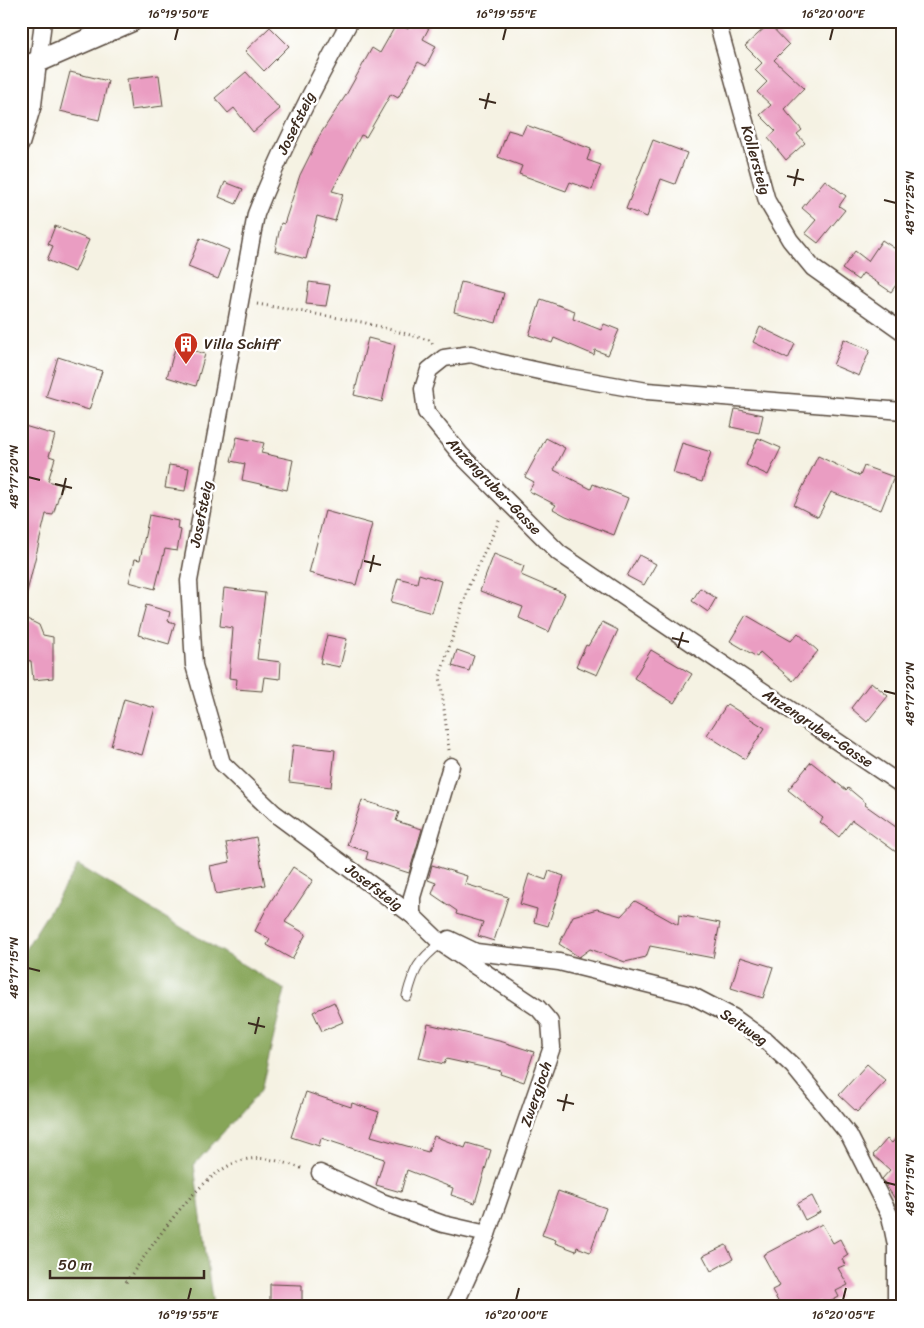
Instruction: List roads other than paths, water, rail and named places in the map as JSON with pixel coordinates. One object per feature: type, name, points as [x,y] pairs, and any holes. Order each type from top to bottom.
[{"type":"street","points":[[21,144],[33,105],[30,66],[43,21]]},
{"type":"street","points":[[30,66],[131,21]]},
{"type":"street","name":"Josefsteig","points":[[350,21],[311,90],[270,178],[256,214],[189,581],[194,665],[222,762],[274,813],[412,915],[429,930]]},
{"type":"street","name":"Kollersteig","points":[[717,21],[767,201],[790,240],[813,268],[903,332]]},
{"type":"street","name":"Anzengruber-Gasse","points":[[903,411],[647,391],[562,376],[471,354],[444,358],[430,370],[423,389],[426,412],[460,455],[560,553],[903,786]]},
{"type":"street","points":[[412,915],[412,897],[450,766]]},
{"type":"street","name":"Zwergjoch","points":[[429,930],[441,943],[538,1008],[550,1022],[552,1047],[487,1234],[454,1307]]},
{"type":"street","name":"Seitweg","points":[[429,930],[476,952],[559,962],[691,995],[732,1017],[765,1040],[793,1066],[849,1135],[890,1216],[896,1245],[896,1307]]},
{"type":"street","points":[[320,1173],[382,1202],[425,1218],[487,1234]]},
{"type":"lane","points":[[407,996],[413,972],[426,955],[441,943]]},
{"type":"place","name":"Villa Schiff","points":[[186,365]]}]
